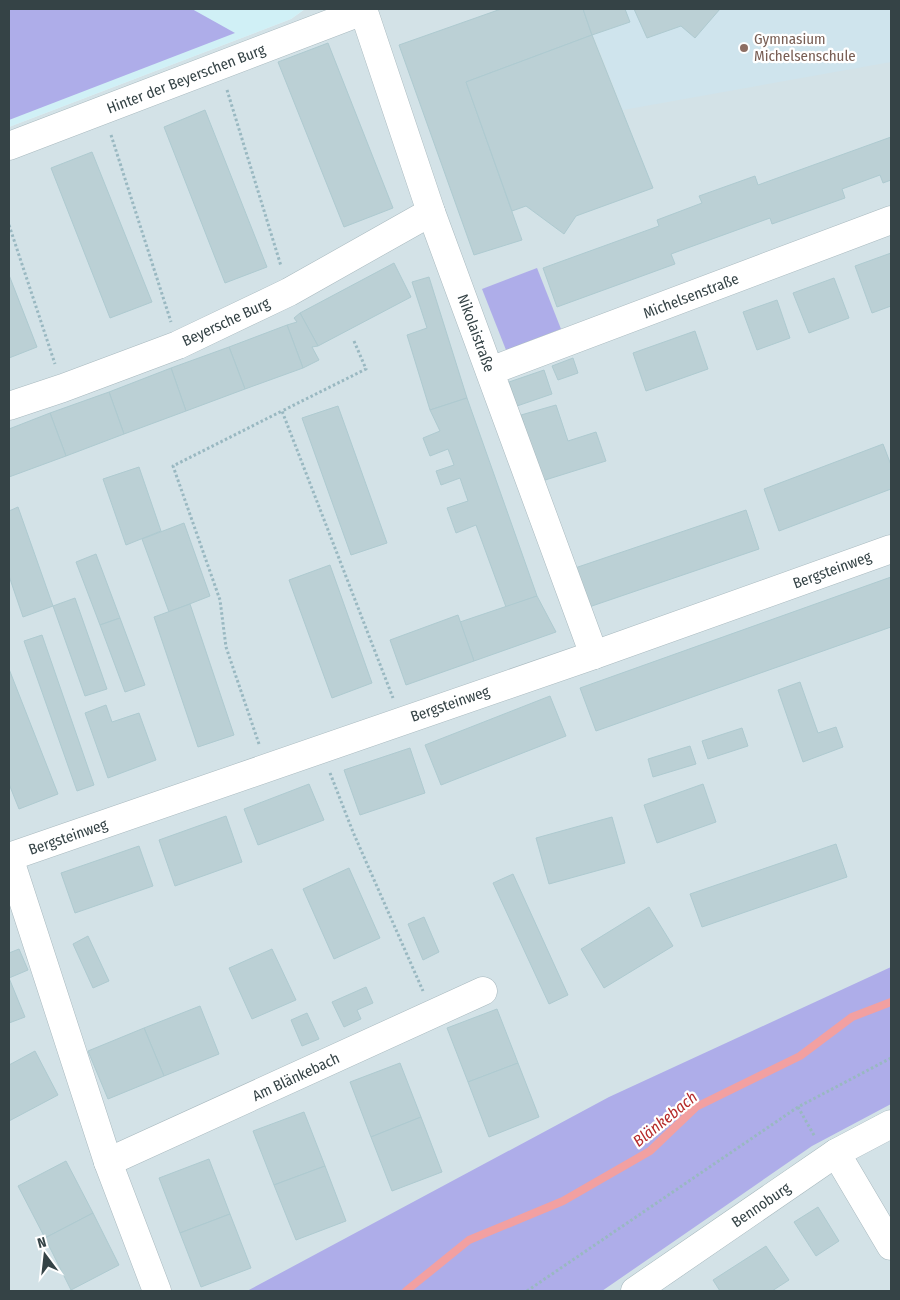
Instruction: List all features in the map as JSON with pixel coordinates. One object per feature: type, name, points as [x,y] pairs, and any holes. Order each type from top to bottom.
[{"type":"street","name":"Hinter der Beyerschen Burg","points":[[9,146],[363,10]]},
{"type":"street","name":"Nikolaistraße","points":[[363,10],[431,212],[594,655]]},
{"type":"street","name":"Beyersche Burg","points":[[9,406],[178,345],[289,292],[431,212]]},
{"type":"street","name":"Michelsenstraße","points":[[490,372],[891,220]]},
{"type":"street","name":"Bergsteinweg","points":[[9,857],[594,655],[891,549]]},
{"type":"street","points":[[9,857],[108,1162],[157,1291]]},
{"type":"street","name":"Am Blänkebach","points":[[108,1162],[483,991]]},
{"type":"street","name":"Bennoburg","points":[[635,1291],[836,1153],[891,1124]]},
{"type":"street","points":[[836,1153],[891,1246]]},
{"type":"path","points":[[220,66],[289,292]]},
{"type":"path","points":[[103,110],[178,345]]},
{"type":"path","points":[[9,225],[63,388]]},
{"type":"path","points":[[268,768],[226,647],[220,600],[173,466],[366,369],[354,341]]},
{"type":"path","points":[[282,411],[402,721]]},
{"type":"path","points":[[321,749],[353,832],[433,1014]]},
{"type":"path","points":[[528,1291],[798,1107],[891,1058]]},
{"type":"path","points":[[798,1107],[820,1144],[836,1153]]},
{"type":"shaded area","points":[[9,9],[305,9],[291,19],[9,127]]},
{"type":"shaded area","points":[[9,9],[192,9],[235,33],[9,120]]},
{"type":"shaded area","points":[[305,9],[891,9],[891,1291],[9,1291],[9,127],[291,19]]},
{"type":"shaded area","name":"Gymnasium Michelsenschule","points":[[583,9],[891,9],[891,62],[623,110]]},
{"type":"shaded area","points":[[537,268],[561,329],[506,350],[482,289]]},
{"type":"shaded area","points":[[891,967],[891,1104],[812,1146],[602,1291],[247,1291],[609,1097]]},
{"type":"building","points":[[501,9],[583,9],[592,35],[466,82],[522,240],[474,255],[399,45]]},
{"type":"building","points":[[583,9],[625,9],[630,22],[592,35]]},
{"type":"building","points":[[634,9],[720,9],[695,38],[681,26],[647,38]]},
{"type":"building","points":[[592,35],[653,188],[576,216],[564,234],[526,206],[512,211],[466,82]]},
{"type":"building","points":[[328,43],[393,208],[344,227],[278,62]]},
{"type":"building","points":[[205,110],[267,267],[225,283],[164,127]]},
{"type":"building","points":[[891,137],[891,180],[883,183],[880,175],[842,189],[845,198],[772,224],[770,218],[671,254],[675,264],[557,307],[543,268],[659,226],[657,220],[702,203],[699,196],[755,176],[758,185]]},
{"type":"building","points":[[92,152],[152,302],[110,318],[51,168]]},
{"type":"building","points":[[891,253],[891,306],[872,313],[855,266]]},
{"type":"building","points":[[394,263],[411,297],[318,346],[300,313]]},
{"type":"building","points":[[9,275],[37,347],[9,358]]},
{"type":"building","points":[[429,277],[467,398],[430,410],[407,335],[427,328],[412,282]]},
{"type":"building","points":[[834,278],[849,318],[809,333],[793,293]]},
{"type":"building","points":[[777,300],[790,338],[757,350],[743,312]]},
{"type":"building","points":[[300,313],[318,346],[312,347],[319,360],[303,368],[287,325],[297,322],[294,318]]},
{"type":"building","points":[[287,325],[303,368],[245,389],[229,347]]},
{"type":"building","points":[[695,331],[708,369],[646,391],[633,353]]},
{"type":"building","points":[[229,347],[245,389],[186,411],[171,368]]},
{"type":"building","points":[[573,358],[578,373],[558,380],[552,366]]},
{"type":"building","points":[[171,368],[186,411],[124,434],[109,392]]},
{"type":"building","points":[[544,370],[552,394],[517,406],[509,382]]},
{"type":"building","points":[[109,392],[124,434],[66,456],[50,413]]},
{"type":"building","points":[[467,398],[537,596],[506,607],[476,525],[456,533],[447,508],[468,501],[460,478],[441,485],[436,471],[454,465],[448,449],[430,456],[423,438],[440,431],[430,410]]},
{"type":"building","points":[[556,405],[568,441],[596,432],[606,461],[542,481],[521,415]]},
{"type":"building","points":[[338,406],[387,543],[351,555],[302,418]]},
{"type":"building","points":[[50,413],[66,456],[9,477],[9,429]]},
{"type":"building","points":[[883,444],[891,465],[891,489],[779,531],[764,489]]},
{"type":"building","points":[[139,467],[161,531],[126,545],[103,479]]},
{"type":"building","points":[[18,507],[53,606],[23,617],[9,576],[9,511]]},
{"type":"building","points":[[746,510],[759,549],[589,607],[575,568]]},
{"type":"building","points":[[184,523],[210,596],[169,612],[142,539]]},
{"type":"building","points":[[96,554],[120,618],[100,625],[76,562]]},
{"type":"building","points":[[330,565],[372,683],[332,698],[289,580]]},
{"type":"building","points":[[891,577],[891,627],[596,731],[580,688]]},
{"type":"building","points":[[537,596],[556,632],[474,661],[460,622]]},
{"type":"building","points":[[75,598],[107,689],[85,696],[53,606]]},
{"type":"building","points":[[190,604],[234,735],[198,747],[154,617]]},
{"type":"building","points":[[458,615],[474,661],[406,685],[390,640]]},
{"type":"building","points":[[120,618],[145,685],[125,692],[100,625]]},
{"type":"building","points":[[42,635],[94,785],[77,791],[24,641]]},
{"type":"building","points":[[9,669],[58,794],[19,809],[9,784]]},
{"type":"building","points":[[800,682],[818,733],[836,727],[843,747],[803,762],[778,690]]},
{"type":"building","points":[[550,696],[566,736],[441,785],[425,745]]},
{"type":"building","points":[[106,705],[112,722],[139,713],[156,760],[108,778],[85,713]]},
{"type":"building","points":[[742,728],[748,746],[708,759],[702,741]]},
{"type":"building","points":[[690,746],[696,764],[653,777],[648,759]]},
{"type":"building","points":[[410,748],[425,793],[360,815],[344,770]]},
{"type":"building","points":[[309,784],[324,820],[258,845],[244,809]]},
{"type":"building","points":[[703,784],[716,822],[657,843],[644,805]]},
{"type":"building","points":[[226,816],[242,862],[175,886],[159,840]]},
{"type":"building","points":[[612,817],[625,863],[549,884],[536,838]]},
{"type":"building","points":[[836,844],[847,877],[702,927],[690,894]]},
{"type":"building","points":[[139,846],[153,886],[75,913],[61,873]]},
{"type":"building","points":[[349,868],[380,938],[334,959],[303,889]]},
{"type":"building","points":[[513,874],[568,995],[549,1004],[493,883]]},
{"type":"building","points":[[649,907],[673,946],[604,988],[581,949]]},
{"type":"building","points":[[424,917],[439,952],[423,960],[408,924]]},
{"type":"building","points":[[88,936],[109,981],[93,988],[73,944]]},
{"type":"building","points":[[19,949],[28,970],[9,978],[9,953]]},
{"type":"building","points":[[272,949],[296,1000],[252,1019],[229,968]]},
{"type":"building","points":[[9,978],[25,1017],[9,1023]]},
{"type":"building","points":[[366,987],[373,1003],[357,1010],[361,1019],[344,1027],[332,1002]]},
{"type":"building","points":[[200,1006],[219,1054],[164,1076],[144,1028]]},
{"type":"building","points":[[497,1009],[518,1063],[468,1082],[447,1028]]},
{"type":"building","points":[[307,1013],[319,1039],[302,1046],[291,1020]]},
{"type":"building","points":[[144,1028],[164,1076],[108,1099],[88,1051]]},
{"type":"building","points":[[35,1051],[58,1095],[9,1121],[9,1065]]},
{"type":"building","points":[[400,1063],[421,1117],[371,1137],[350,1082]]},
{"type":"building","points":[[518,1063],[539,1117],[489,1137],[468,1082]]},
{"type":"building","points":[[304,1112],[325,1166],[274,1185],[253,1131]]},
{"type":"building","points":[[421,1117],[442,1172],[392,1191],[371,1137]]},
{"type":"building","points":[[209,1159],[230,1214],[180,1233],[159,1178]]},
{"type":"building","points":[[66,1161],[93,1213],[45,1238],[18,1186]]},
{"type":"building","points":[[325,1166],[346,1221],[296,1240],[274,1185]]},
{"type":"building","points":[[818,1207],[839,1241],[816,1256],[794,1222]]},
{"type":"building","points":[[93,1213],[119,1265],[71,1290],[45,1238]]},
{"type":"building","points":[[230,1214],[251,1268],[201,1287],[180,1233]]},
{"type":"building","points":[[766,1246],[789,1280],[772,1291],[720,1291],[713,1280]]},
{"type":"waterway","name":"Blänkebach","points":[[406,1291],[469,1240],[563,1201],[650,1151],[696,1107],[800,1056],[852,1017],[891,1002]]},
{"type":"place","name":"Gymnasium Michelsenschule","points":[[744,48]]}]
